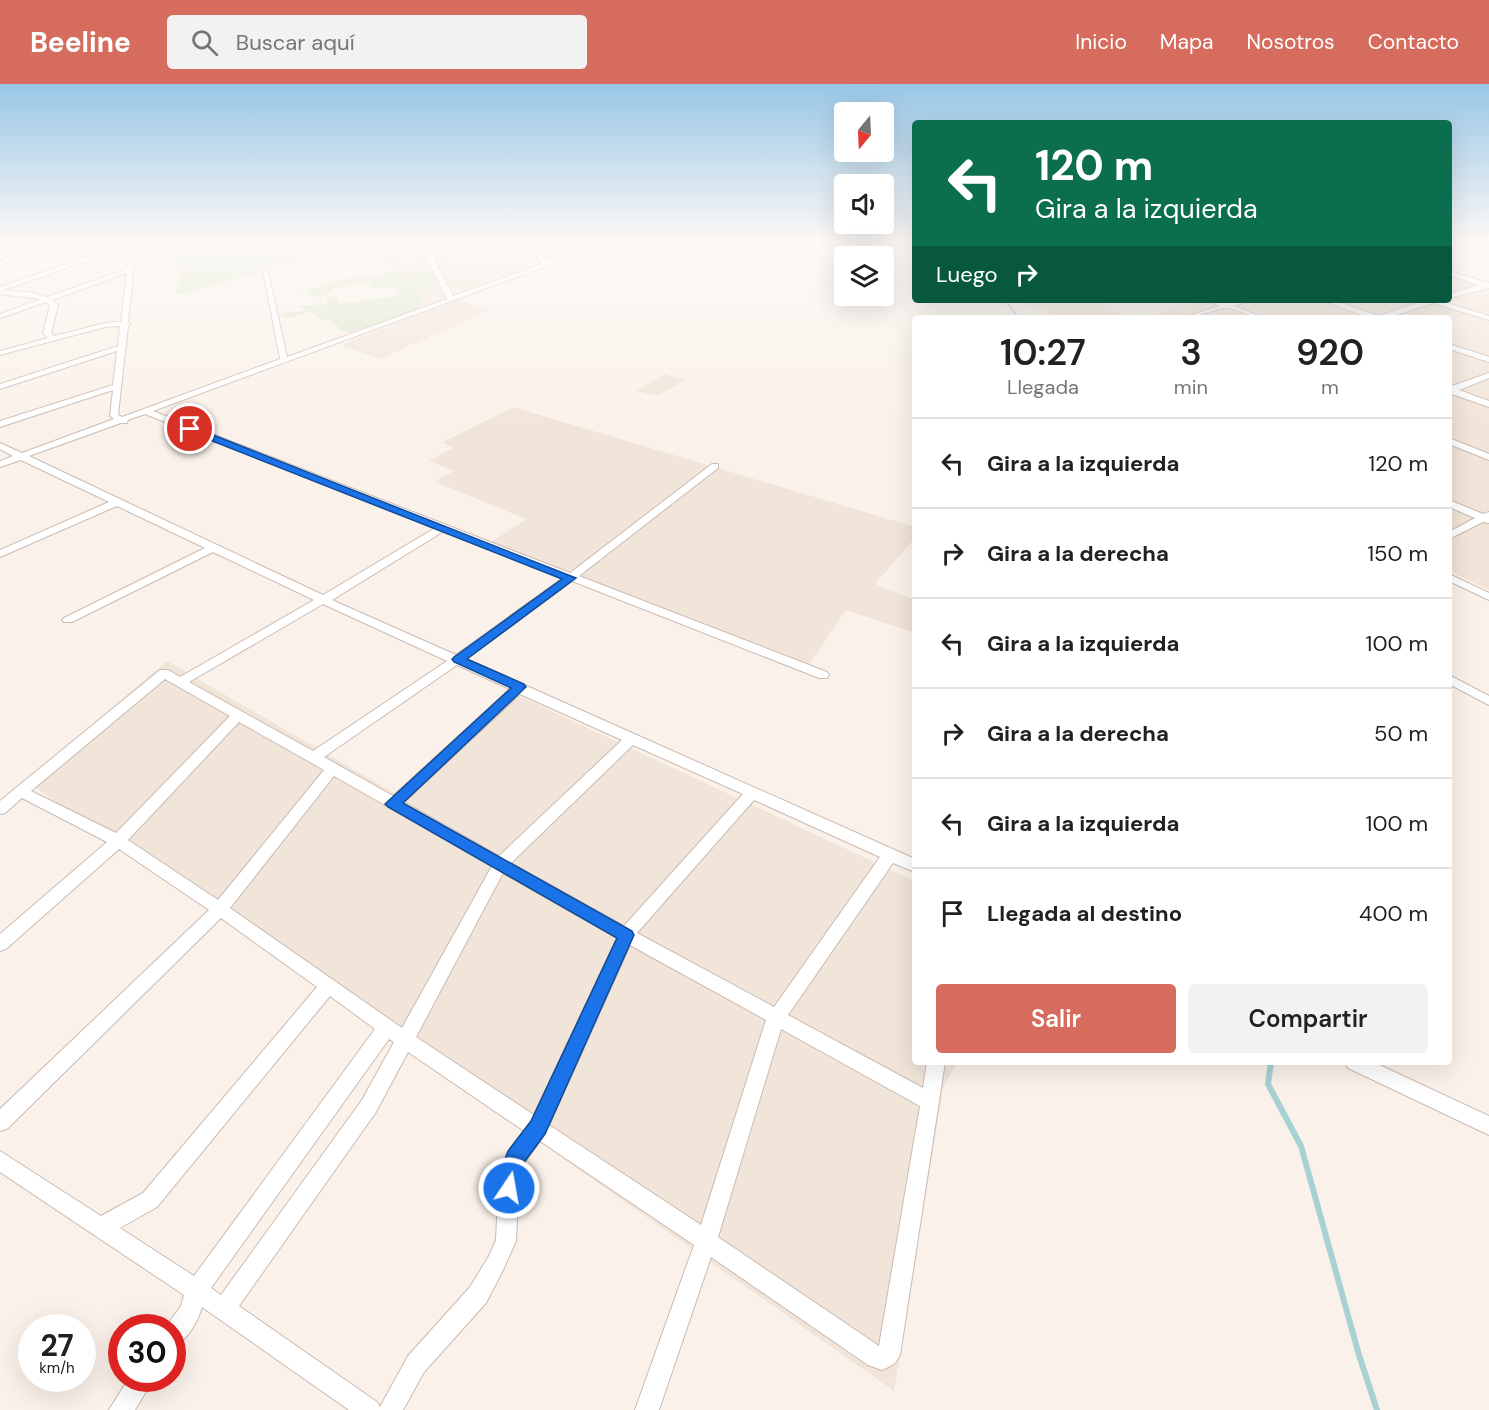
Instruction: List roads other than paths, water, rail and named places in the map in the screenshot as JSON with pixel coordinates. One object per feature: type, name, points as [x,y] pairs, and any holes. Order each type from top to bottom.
[{"type":"street","points":[[0,316],[38,302]]},
{"type":"street","points":[[50,302],[54,305],[47,333],[52,338]]},
{"type":"street","points":[[124,420],[114,416],[128,302]]},
{"type":"street","points":[[272,302],[285,361]]},
{"type":"street","points":[[0,464],[446,302]]},
{"type":"street","points":[[1219,303],[1252,315]]},
{"type":"street","points":[[1197,315],[1236,303]]},
{"type":"street","points":[[1325,303],[1359,315]]},
{"type":"street","points":[[1334,303],[1369,315]]},
{"type":"street","points":[[1387,315],[1423,303]]},
{"type":"street","points":[[1442,303],[1489,318]]},
{"type":"street","points":[[0,353],[105,325],[126,324]]},
{"type":"street","points":[[1452,345],[1489,358]]},
{"type":"street","points":[[0,387],[123,347]]},
{"type":"street","points":[[1452,389],[1489,375]]},
{"type":"street","points":[[0,424],[118,386]]},
{"type":"street","points":[[1452,391],[1489,404]]},
{"type":"street","points":[[147,412],[823,675]]},
{"type":"street","points":[[1452,442],[1489,457]]},
{"type":"street","points":[[0,446],[322,600],[458,659],[912,865]]},
{"type":"street","points":[[313,758],[458,659],[570,578],[715,466]]},
{"type":"street","points":[[0,554],[117,502]]},
{"type":"street","points":[[1452,504],[1487,518]]},
{"type":"street","points":[[1452,535],[1487,518]]},
{"type":"street","points":[[180,682],[442,528]]},
{"type":"street","points":[[68,620],[212,548]]},
{"type":"street","points":[[1452,578],[1489,597]]},
{"type":"street","points":[[0,809],[164,673],[775,1019],[931,1102]]},
{"type":"street","points":[[1452,681],[1489,701]]},
{"type":"street","points":[[393,804],[520,687]]},
{"type":"street","points":[[0,944],[118,841],[237,716]]},
{"type":"street","points":[[224,1309],[369,1106],[501,863],[632,738]]},
{"type":"street","points":[[0,1122],[220,909],[332,769]]},
{"type":"street","points":[[22,792],[118,841],[220,909],[405,1040],[876,1357],[887,1358],[891,1348],[936,1065]]},
{"type":"street","points":[[390,1410],[416,1364],[478,1295],[496,1263],[506,1241],[509,1175],[515,1158],[538,1128],[626,935],[753,792]]},
{"type":"street","points":[[647,1410],[705,1241],[775,1019],[890,855]]},
{"type":"street","points":[[101,1227],[150,1200],[329,985]]},
{"type":"street","points":[[186,1318],[196,1291],[387,1027]]},
{"type":"street","points":[[1360,1065],[1489,1126]]},
{"type":"street","points":[[0,1161],[224,1309],[369,1410]]},
{"type":"street","points":[[121,1410],[133,1392]]},
{"type":"waterway","points":[[1007,303],[1016,315]]},
{"type":"waterway","points":[[1271,1065],[1268,1084],[1301,1146],[1359,1355],[1377,1410]]}]
